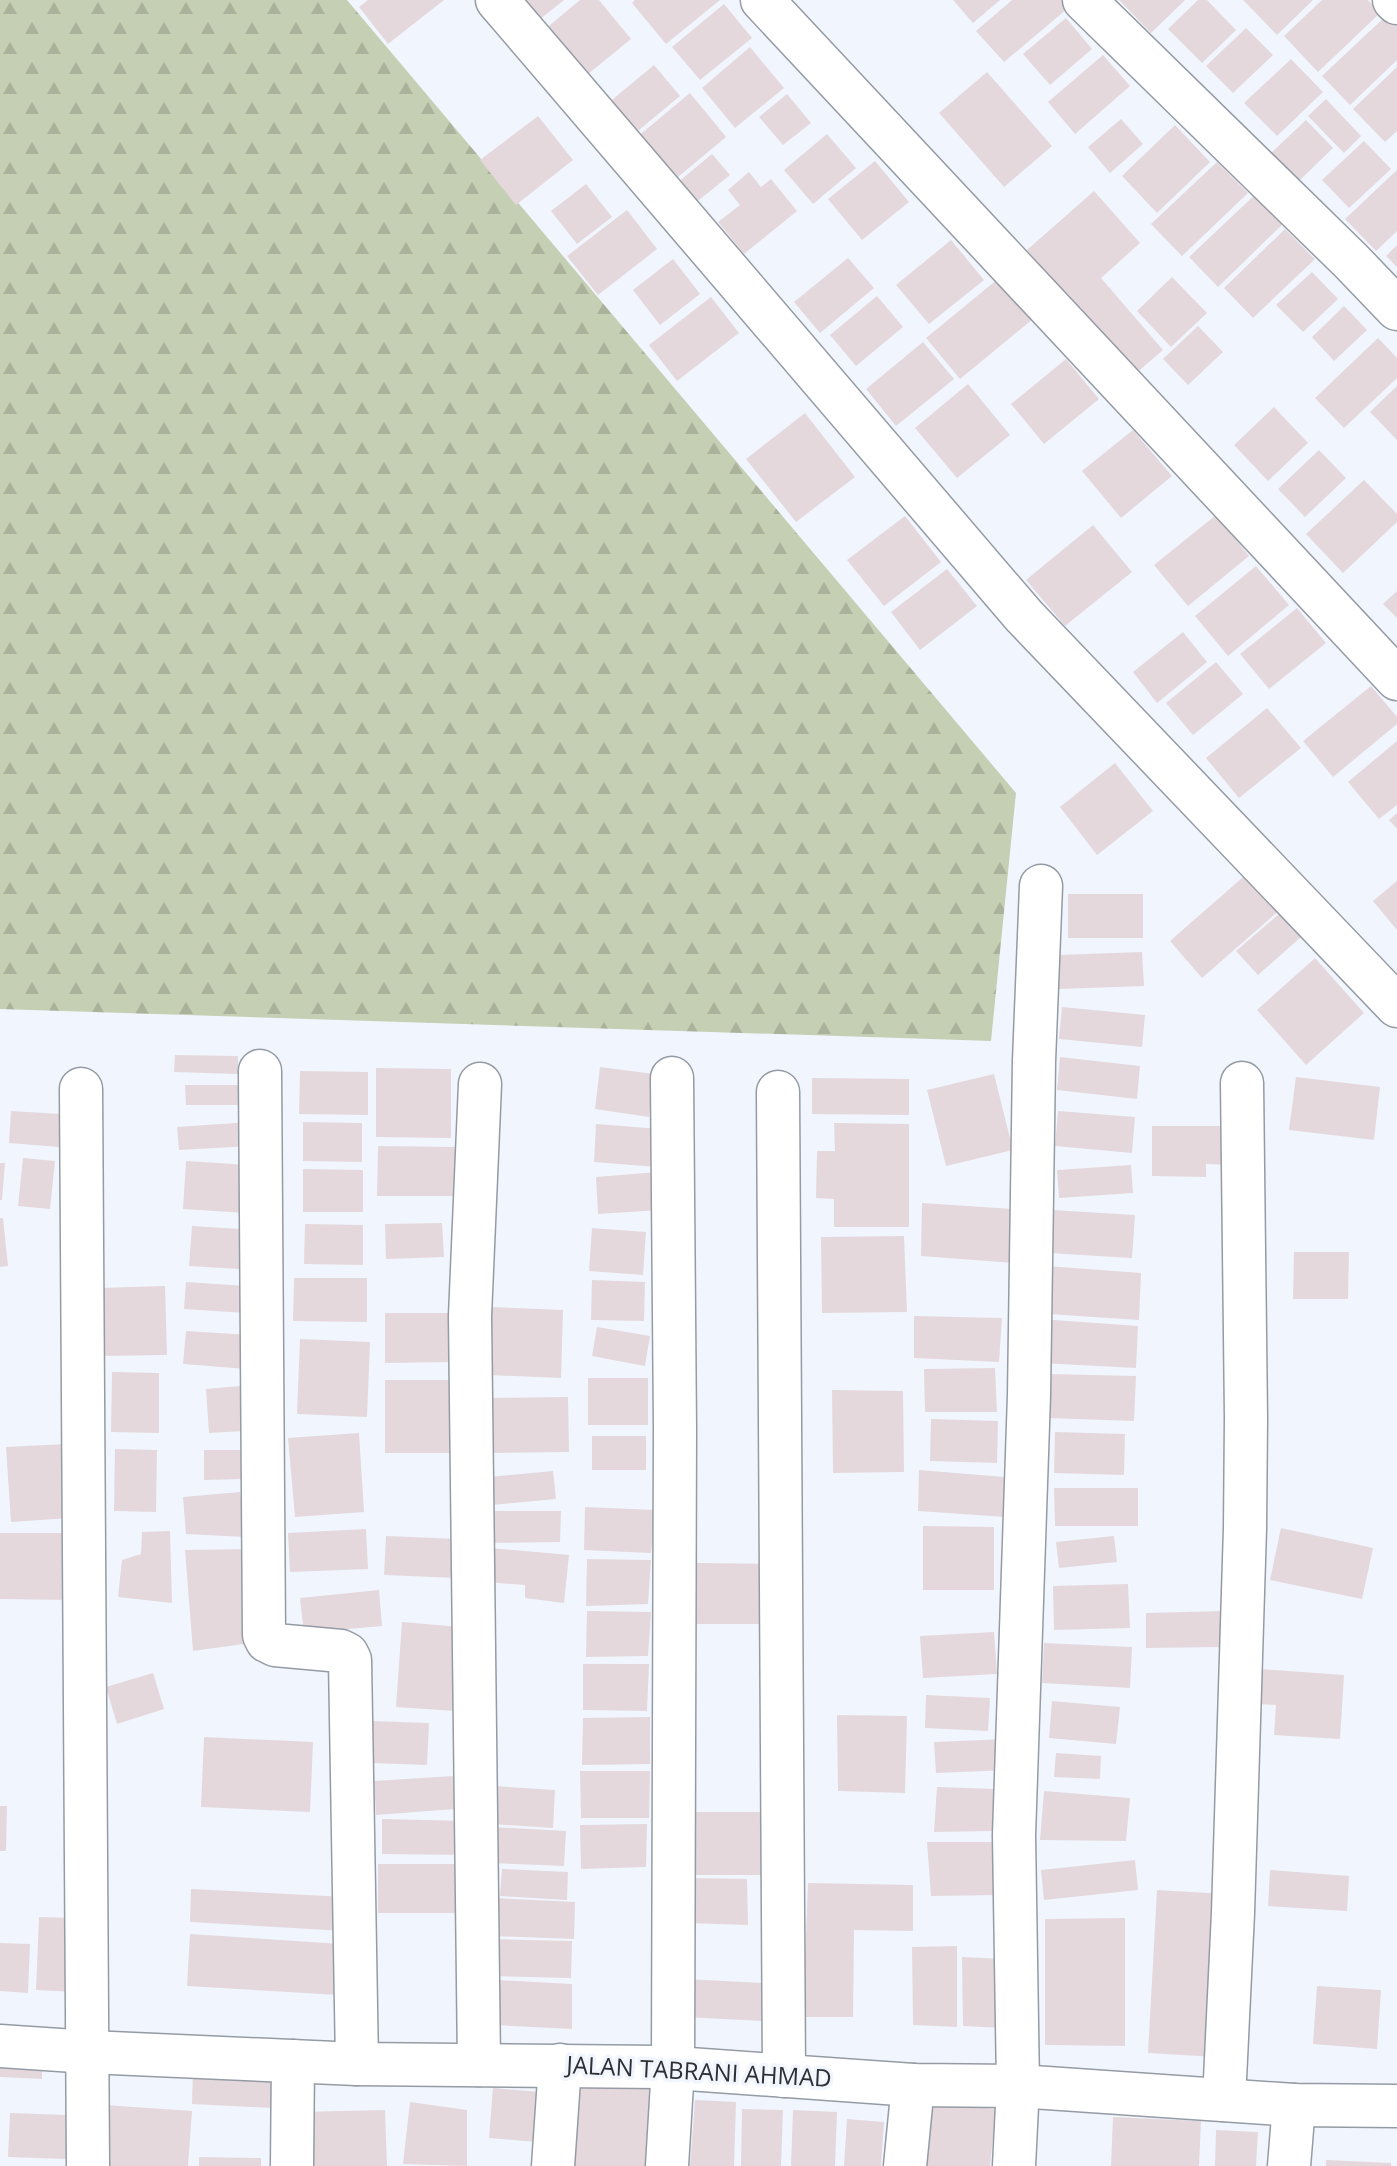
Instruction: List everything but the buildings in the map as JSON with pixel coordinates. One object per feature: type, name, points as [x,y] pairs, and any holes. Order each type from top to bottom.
[{"type":"street","points":[[497,0],[1024,616],[1397,1006]]},
{"type":"street","points":[[762,0],[1397,679]]},
{"type":"street","points":[[1084,0],[1397,309]]},
{"type":"street","points":[[1014,2166],[1018,2086],[1014,1835],[1029,1395],[1034,1077],[1041,886]]},
{"type":"street","points":[[260,1071],[264,1635],[267,1641],[275,1645],[341,1651],[350,1660],[357,2064]]},
{"type":"street","points":[[667,2166],[673,2067],[675,1429],[672,1078]]},
{"type":"street","points":[[1224,2100],[1245,1528],[1242,1083]]},
{"type":"street","points":[[479,2065],[470,1316],[480,1084]]},
{"type":"street","points":[[81,1089],[88,2166]]},
{"type":"street","points":[[778,1092],[784,2076]]},
{"type":"street","name":"JALAN TABRANI AHMAD","points":[[0,2046],[357,2064],[673,2067],[913,2085],[1018,2086],[1294,2105],[1397,2106]]},
{"type":"street","points":[[292,2166],[293,2061]]},
{"type":"street","points":[[553,2166],[560,2065]]},
{"type":"street","points":[[905,2166],[913,2085]]},
{"type":"street","points":[[1289,2166],[1294,2105]]},
{"type":"green space","points":[[0,0],[347,0],[1016,793],[991,1041],[0,1009]]}]
